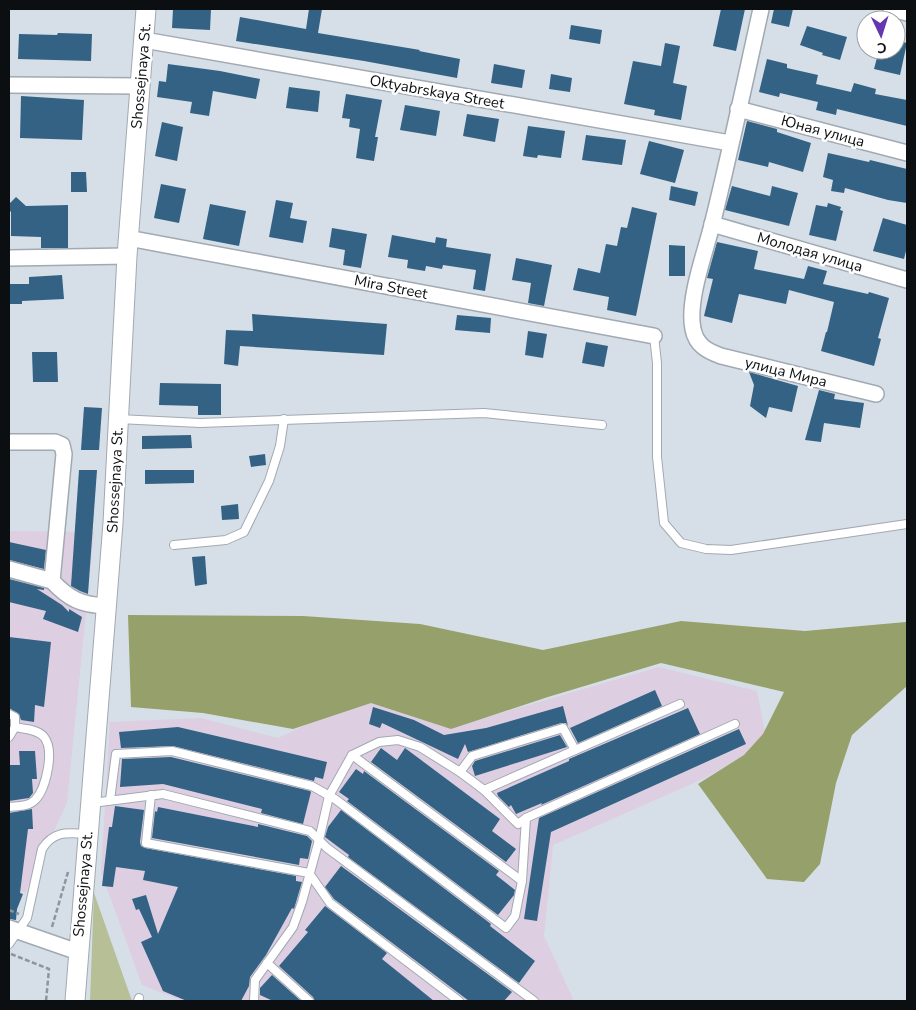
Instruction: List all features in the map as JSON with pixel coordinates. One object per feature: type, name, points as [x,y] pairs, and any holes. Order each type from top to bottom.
[{"type":"street","name":"Shossejnaya St.","points":[[75,1001],[106,606],[127,247],[146,9]]},
{"type":"street","points":[[712,224],[761,9]]},
{"type":"street","points":[[891,9],[907,13]]},
{"type":"street","name":"Oktyabrskaya Street","points":[[144,40],[730,143]]},
{"type":"street","points":[[9,85],[140,86]]},
{"type":"street","name":"Юная улица","points":[[738,109],[907,153]]},
{"type":"street","name":"Молодая улица","points":[[712,224],[907,280]]},
{"type":"street","name":"улица Мира","points":[[712,224],[696,289],[692,314],[693,330],[699,343],[709,352],[721,356],[876,394]]},
{"type":"street","name":"Mira Street","points":[[9,258],[127,247],[654,336]]},
{"type":"street","points":[[9,442],[55,442],[62,446],[64,454],[52,581]]},
{"type":"street","points":[[9,570],[52,581],[76,601],[106,606]]},
{"type":"street","points":[[14,930],[78,952]]},
{"type":"lane","points":[[654,336],[656,363],[656,457],[664,522],[681,543],[706,549],[731,550],[907,524]]},
{"type":"lane","points":[[118,419],[200,423],[484,413],[602,425]]},
{"type":"lane","points":[[174,545],[226,540],[244,532],[269,481],[280,446],[284,419]]},
{"type":"lane","points":[[484,790],[680,704]]},
{"type":"lane","points":[[9,714],[15,717],[15,727],[9,737]]},
{"type":"lane","points":[[254,1001],[255,980],[293,927],[320,840],[329,796],[352,755],[379,742],[398,740],[420,748],[460,772],[484,790],[518,824],[526,818],[735,724]]},
{"type":"lane","points":[[9,807],[24,806],[34,801],[41,792],[50,760],[49,746],[44,737],[35,731],[15,727]]},
{"type":"lane","points":[[460,772],[472,756],[563,728],[575,750]]},
{"type":"lane","points":[[110,800],[116,754],[172,751],[312,786],[329,796],[506,928],[515,916],[522,881],[526,818]]},
{"type":"lane","points":[[352,755],[522,881]]},
{"type":"lane","points":[[90,803],[163,794],[310,831],[327,848],[534,1001]]},
{"type":"lane","points":[[151,795],[146,843],[309,873],[330,903],[459,1001]]},
{"type":"lane","points":[[9,944],[14,930],[27,918],[42,849],[48,839],[59,834],[88,834]]},
{"type":"lane","points":[[266,963],[309,1001]]},
{"type":"path","points":[[9,954],[49,969],[46,1001]]},
{"type":"shaded area","points":[[9,531],[94,532],[67,803],[25,893],[9,887]]},
{"type":"shaded area","points":[[659,667],[757,691],[767,743],[703,779],[553,845],[544,936],[574,1001],[183,1001],[142,985],[101,872],[110,722],[201,718],[278,738],[365,697],[460,725]]},
{"type":"green space","points":[[128,615],[303,616],[420,624],[543,650],[681,621],[805,631],[906,622],[907,686],[852,735],[836,783],[820,864],[804,882],[767,879],[698,784],[744,755],[763,734],[784,692],[661,663],[451,729],[371,703],[293,729],[203,713],[131,707]]},
{"type":"green space","points":[[94,893],[132,1001],[90,1001]]},
{"type":"building","points":[[173,9],[211,9],[210,30],[172,28]]},
{"type":"building","points":[[309,9],[322,9],[318,33],[420,50],[460,59],[457,78],[236,41],[240,17],[306,29]]},
{"type":"building","points":[[721,9],[745,9],[736,51],[713,46]]},
{"type":"building","points":[[774,9],[793,9],[789,27],[771,23]]},
{"type":"building","points":[[571,25],[602,30],[600,44],[569,39]]},
{"type":"building","points":[[807,26],[847,37],[840,60],[822,55],[823,53],[800,45]]},
{"type":"building","points":[[58,33],[92,34],[91,61],[18,59],[19,34],[57,35]]},
{"type":"building","points":[[665,43],[680,46],[673,83],[687,86],[681,120],[654,115],[655,110],[624,104],[633,61],[661,66]]},
{"type":"building","points":[[767,59],[787,64],[787,68],[818,75],[816,84],[851,92],[854,83],[876,89],[875,94],[907,100],[907,126],[837,109],[836,115],[816,110],[818,102],[780,93],[779,97],[759,92]]},
{"type":"building","points":[[876,60],[903,60],[900,75],[874,69]]},
{"type":"building","points":[[168,64],[260,79],[256,99],[213,91],[209,116],[190,113],[192,102],[157,97],[159,81],[166,82]]},
{"type":"building","points":[[494,64],[525,70],[522,88],[491,83]]},
{"type":"building","points":[[551,74],[572,78],[570,92],[549,89]]},
{"type":"building","points":[[289,87],[320,91],[318,112],[286,108]]},
{"type":"building","points":[[346,94],[382,100],[375,137],[378,137],[374,161],[356,158],[360,129],[349,127],[350,119],[342,118]]},
{"type":"building","points":[[21,96],[84,100],[82,140],[20,138]]},
{"type":"building","points":[[405,105],[440,111],[436,136],[400,130]]},
{"type":"building","points":[[467,114],[499,119],[495,142],[463,136]]},
{"type":"building","points":[[747,121],[777,129],[777,132],[811,143],[803,172],[769,162],[768,167],[738,160]]},
{"type":"building","points":[[162,122],[183,127],[177,161],[155,156]]},
{"type":"building","points":[[528,126],[565,131],[561,158],[538,155],[537,158],[523,156]]},
{"type":"building","points":[[586,135],[626,140],[622,165],[582,160]]},
{"type":"building","points":[[649,141],[684,150],[675,183],[640,174]]},
{"type":"building","points":[[828,153],[907,169],[907,203],[888,200],[845,188],[844,193],[831,191],[833,180],[823,177]]},
{"type":"building","points":[[71,172],[86,172],[87,192],[71,192]]},
{"type":"building","points":[[161,184],[186,189],[179,223],[154,218]]},
{"type":"building","points":[[671,186],[698,192],[695,206],[669,200]]},
{"type":"building","points":[[732,186],[770,196],[772,186],[798,193],[789,226],[725,210]]},
{"type":"building","points":[[16,197],[26,206],[68,205],[68,248],[41,248],[41,237],[11,236],[9,204]]},
{"type":"building","points":[[276,200],[293,203],[290,218],[307,221],[303,243],[269,237]]},
{"type":"building","points":[[828,203],[841,207],[840,210],[843,211],[836,241],[809,235],[816,205],[827,207]]},
{"type":"building","points":[[210,204],[246,211],[239,246],[203,239]]},
{"type":"building","points":[[632,207],[657,213],[636,316],[607,310],[609,297],[573,290],[578,268],[600,273],[606,244],[617,246],[621,227],[627,228]]},
{"type":"building","points":[[883,218],[907,225],[907,247],[904,259],[873,251]]},
{"type":"building","points":[[332,228],[367,234],[361,268],[343,265],[345,250],[329,247]]},
{"type":"building","points":[[392,235],[435,243],[436,237],[447,239],[446,247],[491,254],[485,291],[473,289],[476,270],[443,265],[442,269],[426,266],[425,271],[407,268],[408,260],[388,257]]},
{"type":"building","points":[[717,242],[758,251],[754,269],[804,279],[808,266],[827,271],[823,284],[868,294],[869,292],[889,298],[878,338],[881,339],[874,366],[821,351],[834,302],[789,290],[786,304],[739,294],[732,323],[704,316],[713,279],[707,278]]},
{"type":"building","points":[[669,245],[685,246],[685,276],[669,276]]},
{"type":"building","points":[[516,258],[552,265],[544,306],[528,303],[531,283],[512,280]]},
{"type":"building","points":[[62,275],[64,299],[22,301],[22,304],[9,304],[9,284],[29,284],[29,277]]},
{"type":"building","points":[[252,314],[387,324],[384,355],[240,346],[238,366],[224,364],[226,330],[253,331]]},
{"type":"building","points":[[457,315],[491,318],[490,333],[455,330]]},
{"type":"building","points":[[528,331],[547,334],[543,358],[525,355]]},
{"type":"building","points":[[586,342],[608,346],[604,367],[582,363]]},
{"type":"building","points":[[32,352],[57,352],[58,382],[33,382]]},
{"type":"building","points":[[749,372],[798,386],[792,412],[769,407],[766,418],[750,406],[754,385]]},
{"type":"building","points":[[160,383],[221,384],[221,415],[198,415],[198,406],[159,405]]},
{"type":"building","points":[[819,390],[835,394],[834,399],[864,403],[860,428],[824,423],[821,442],[805,440]]},
{"type":"building","points":[[84,407],[102,408],[99,450],[81,450]]},
{"type":"building","points":[[191,435],[192,448],[142,449],[142,436]]},
{"type":"building","points":[[265,454],[266,465],[251,467],[249,456]]},
{"type":"building","points":[[79,470],[97,470],[88,594],[71,586]]},
{"type":"building","points":[[145,470],[194,470],[194,483],[145,484]]},
{"type":"building","points":[[238,504],[239,519],[222,520],[221,506]]},
{"type":"building","points":[[9,542],[46,550],[44,569],[9,560]]},
{"type":"building","points":[[205,556],[207,584],[195,586],[192,557]]},
{"type":"building","points":[[9,579],[44,588],[44,590],[37,589],[62,605],[69,612],[69,609],[82,617],[78,632],[43,619],[46,611],[9,602]]},
{"type":"building","points":[[9,637],[51,642],[44,707],[35,705],[34,722],[21,720],[19,714],[9,708]]},
{"type":"building","points":[[655,690],[662,706],[578,743],[570,728]]},
{"type":"building","points":[[563,706],[568,726],[566,723],[561,723],[468,752],[465,744],[458,759],[382,723],[380,728],[369,724],[373,707],[414,720],[444,735],[486,728]]},
{"type":"building","points":[[688,708],[700,734],[541,805],[542,803],[516,814],[511,805],[509,807],[498,796],[497,793],[569,761],[569,759]]},
{"type":"building","points":[[178,727],[327,762],[323,779],[315,777],[314,781],[173,746],[121,748],[119,732]]},
{"type":"building","points":[[739,729],[746,744],[551,832],[537,921],[524,919],[539,818]]},
{"type":"building","points":[[560,735],[567,747],[475,776],[472,766],[475,761]]},
{"type":"building","points":[[381,748],[397,760],[405,748],[500,819],[492,831],[516,849],[506,862],[371,762]]},
{"type":"building","points":[[19,751],[35,751],[37,779],[32,779],[33,793],[29,798],[9,801],[9,765],[20,765]]},
{"type":"building","points":[[171,757],[310,791],[303,824],[261,813],[262,809],[163,784],[120,787],[122,759]]},
{"type":"building","points":[[356,769],[363,774],[364,771],[499,871],[496,875],[515,890],[514,895],[498,915],[347,801],[349,799],[339,792]]},
{"type":"building","points":[[115,806],[144,810],[140,842],[141,846],[145,848],[296,876],[296,881],[302,882],[294,909],[292,908],[266,955],[250,977],[249,986],[241,1001],[187,1001],[163,991],[141,942],[152,937],[139,909],[136,910],[132,899],[146,895],[158,934],[178,887],[143,880],[145,871],[116,867],[113,887],[102,886],[109,827],[112,827]]},
{"type":"building","points":[[158,807],[258,827],[258,824],[307,836],[312,841],[308,859],[300,858],[299,865],[152,838],[155,811],[157,812]]},
{"type":"building","points":[[32,809],[33,829],[28,829],[20,893],[23,894],[17,909],[16,920],[9,919],[9,813]]},
{"type":"building","points":[[341,810],[491,924],[490,926],[535,961],[519,983],[348,857],[349,855],[325,837],[328,827]]},
{"type":"building","points":[[341,866],[512,992],[504,1001],[469,1001],[334,899],[325,887]]},
{"type":"building","points":[[325,906],[387,953],[382,959],[434,1001],[315,1001],[279,966],[308,932],[305,930]]},
{"type":"building","points":[[272,975],[301,1001],[273,1001],[260,995],[260,988]]}]
